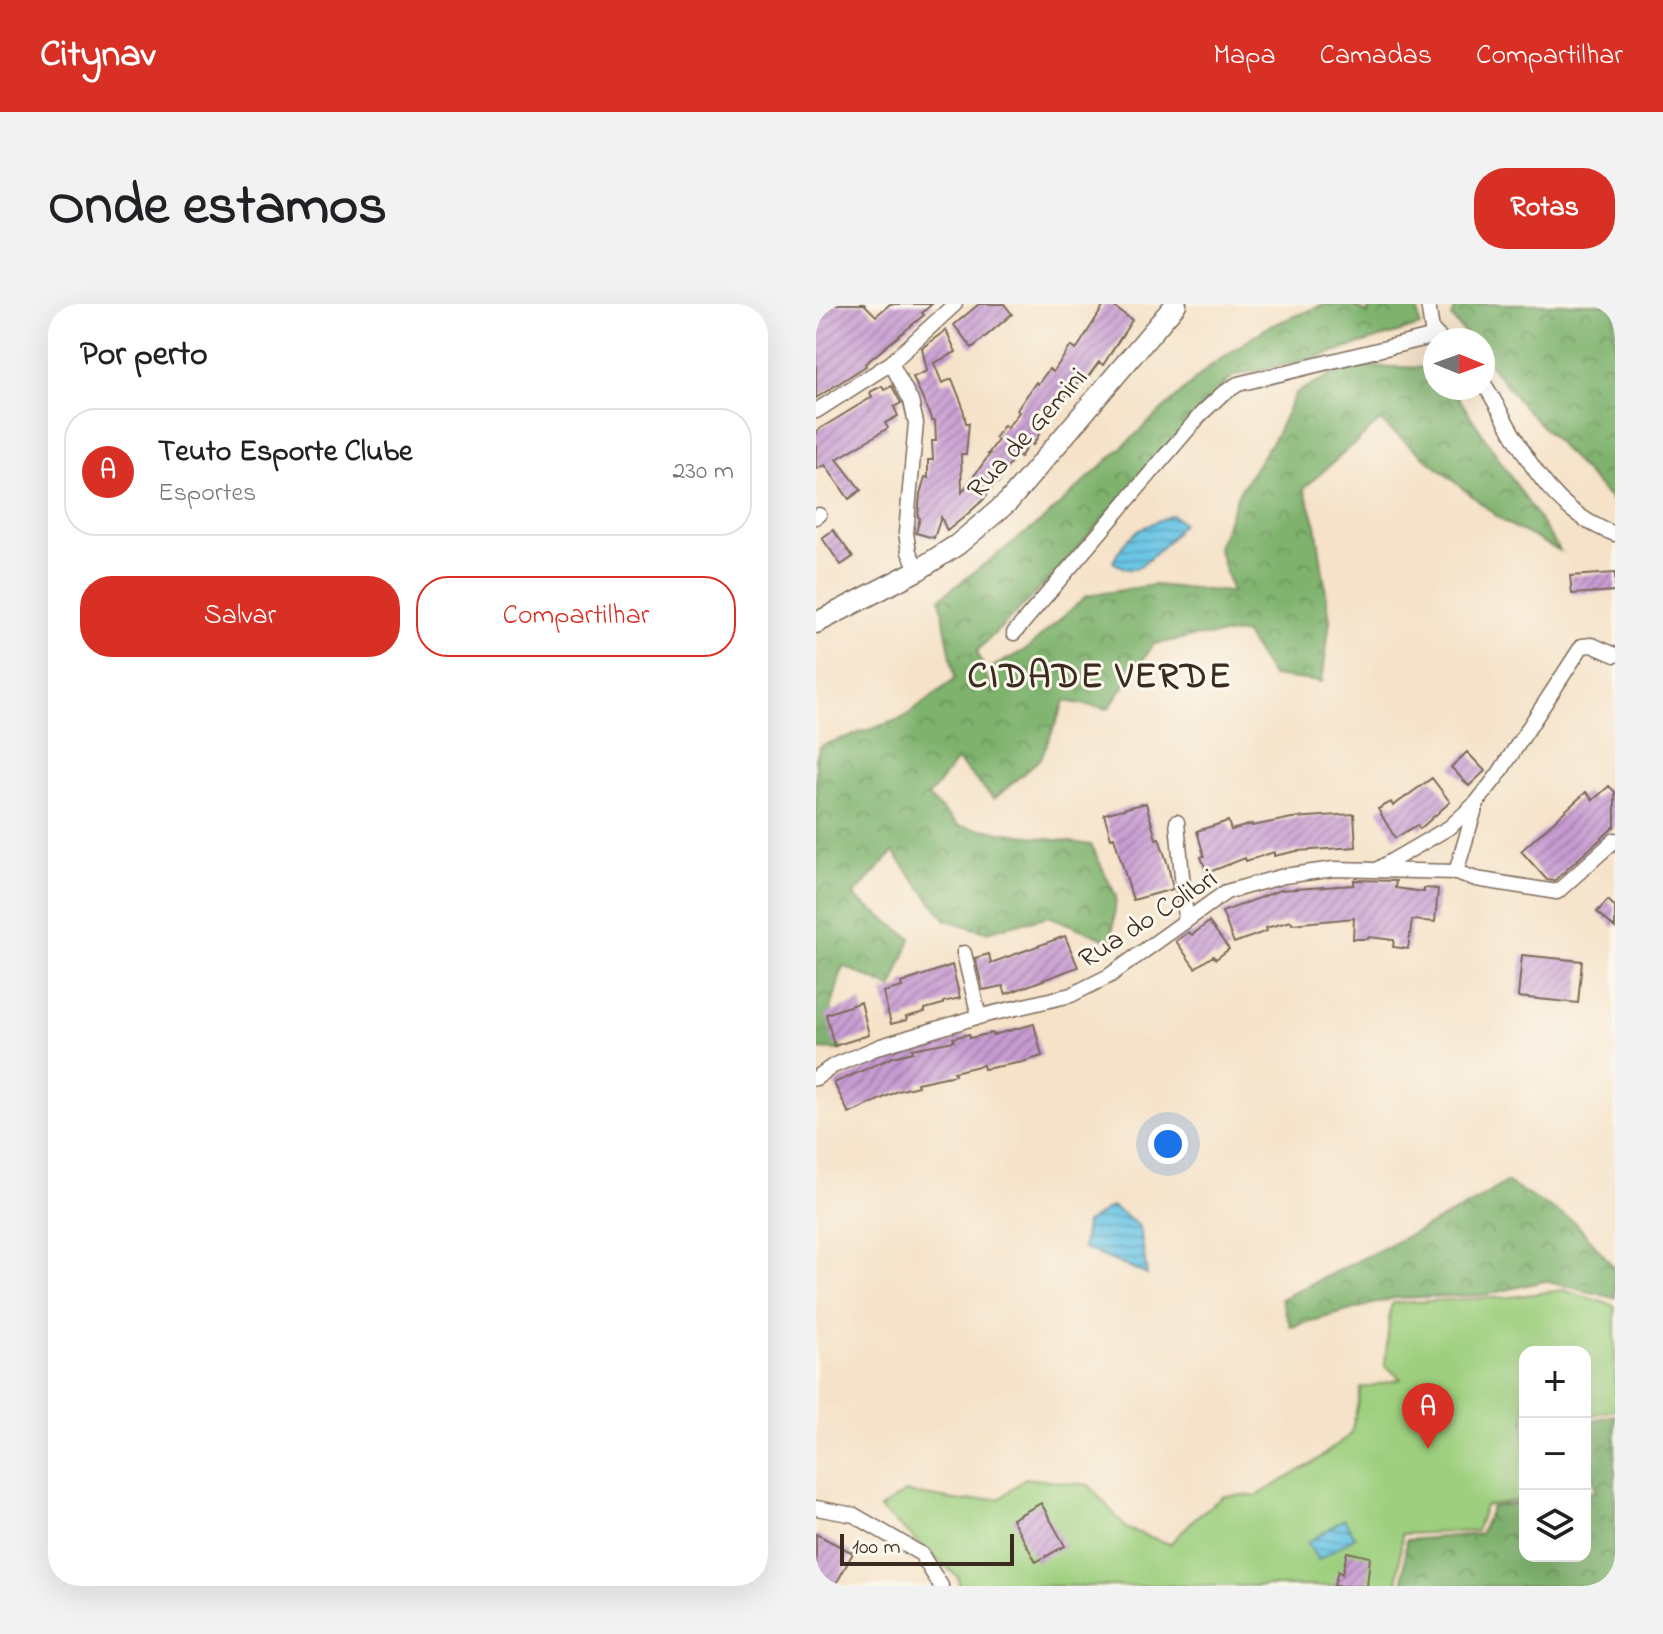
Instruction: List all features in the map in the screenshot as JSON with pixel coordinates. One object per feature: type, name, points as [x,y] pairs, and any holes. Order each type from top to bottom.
[{"type":"street","points":[[816,411],[891,363],[955,304]]},
{"type":"street","name":"Rua de Gemini","points":[[816,623],[918,570],[957,545],[1008,502],[1176,304]]},
{"type":"street","points":[[1428,304],[1432,328]]},
{"type":"street","points":[[1014,633],[1221,395],[1238,384],[1423,341]]},
{"type":"street","points":[[891,363],[911,401],[916,423],[906,533],[909,552],[918,570]]},
{"type":"street","points":[[1493,400],[1524,456],[1562,504],[1593,526],[1615,534]]},
{"type":"street","points":[[1376,870],[1450,827],[1477,802],[1582,646],[1592,645],[1615,655]]},
{"type":"street","points":[[1456,872],[1477,802]]},
{"type":"street","points":[[1177,822],[1186,919]]},
{"type":"street","name":"Rua do Colibri","points":[[816,1078],[833,1066],[881,1046],[979,1017],[1071,995],[1109,976],[1226,892],[1284,876],[1334,869],[1456,872],[1476,879],[1557,892],[1615,840]]},
{"type":"street","points":[[964,953],[979,1017]]},
{"type":"street","points":[[816,1508],[854,1515],[921,1554],[938,1585]]},
{"type":"green space","points":[[1325,304],[1352,304],[1368,314],[1369,304],[1417,304],[1420,326],[1308,360],[1233,376],[1158,455],[1056,573],[977,651],[993,695],[991,668],[1027,649],[1086,596],[1154,585],[1232,592],[1218,547],[1238,494],[1276,435],[1296,393],[1348,366],[1423,368],[1423,400],[1460,400],[1560,551],[1504,522],[1380,421],[1304,488],[1316,525],[1330,620],[1322,682],[1272,676],[1244,633],[1154,644],[1108,709],[1065,701],[1041,758],[994,799],[957,760],[928,797],[959,826],[1091,845],[1116,896],[1112,942],[1049,916],[986,932],[946,920],[893,852],[853,896],[911,938],[892,988],[843,966],[831,1009],[841,1050],[816,1049],[816,759],[820,746],[903,718],[955,679],[940,598],[1044,519],[1209,367],[1268,327]]},
{"type":"green space","points":[[1457,304],[1615,304],[1615,504],[1523,406],[1495,371],[1495,328],[1460,328],[1451,317]]},
{"type":"green space","points":[[1506,1182],[1576,1223],[1615,1268],[1615,1298],[1544,1281],[1485,1295],[1394,1298],[1291,1327],[1281,1299],[1470,1205]]},
{"type":"green space","points":[[1563,1290],[1615,1306],[1615,1410],[1591,1415],[1591,1346],[1519,1346],[1519,1500],[1485,1506],[1476,1531],[1402,1534],[1397,1586],[959,1586],[958,1577],[880,1509],[905,1492],[962,1501],[1001,1498],[1025,1478],[1089,1485],[1127,1529],[1170,1544],[1197,1516],[1224,1496],[1258,1495],[1313,1463],[1351,1434],[1361,1388],[1401,1379],[1385,1365],[1393,1303],[1510,1297]]},
{"type":"green space","points":[[1615,1415],[1615,1586],[1403,1586],[1406,1540],[1480,1534],[1492,1507],[1519,1503],[1519,1562],[1591,1562],[1591,1492],[1596,1492],[1591,1460],[1591,1421]]},
{"type":"water","points":[[1172,515],[1182,523],[1168,541],[1141,565],[1133,569],[1113,562],[1130,537]]},
{"type":"water","points":[[1112,1206],[1140,1227],[1147,1275],[1083,1248],[1086,1223]]},
{"type":"water","points":[[1344,1519],[1355,1537],[1318,1560],[1307,1543]]},
{"type":"building","points":[[833,304],[864,304],[876,316],[890,304],[932,304],[922,313],[924,315],[866,366],[816,398],[816,312],[821,316]]},
{"type":"building","points":[[979,304],[1004,304],[1012,314],[972,348],[954,325]]},
{"type":"building","points":[[1105,304],[1110,304],[1132,320],[1103,365],[1099,362],[1087,378],[1084,375],[1050,415],[1033,445],[1030,442],[1020,457],[1016,454],[998,483],[963,518],[947,531],[941,517],[934,538],[916,533],[920,518],[920,494],[925,477],[928,478],[928,460],[933,460],[932,441],[936,441],[935,421],[932,421],[913,377],[927,371],[922,348],[946,330],[956,352],[934,363],[942,383],[952,379],[966,423],[969,423],[966,454],[961,454],[962,492],[990,454],[998,440],[995,438],[1019,412],[1017,410],[1036,382],[1038,384],[1049,369],[1053,372],[1071,346],[1076,350]]},
{"type":"building","points":[[882,386],[884,390],[892,386],[901,403],[894,407],[898,416],[885,423],[888,428],[837,459],[861,490],[849,499],[825,465],[816,469],[816,431],[872,397],[870,392]]},
{"type":"building","points":[[833,530],[853,557],[841,565],[822,538]]},
{"type":"building","points":[[1615,573],[1615,591],[1572,594],[1570,576]]},
{"type":"building","points":[[1467,752],[1485,771],[1469,786],[1451,767]]},
{"type":"building","points":[[1432,778],[1450,802],[1420,829],[1417,825],[1395,838],[1378,809],[1391,802],[1393,806]]},
{"type":"building","points":[[1609,786],[1615,792],[1615,826],[1554,881],[1547,880],[1521,851],[1586,792],[1593,800]]},
{"type":"building","points":[[1146,803],[1156,839],[1159,838],[1168,865],[1173,889],[1133,900],[1104,814]]},
{"type":"building","points":[[1354,814],[1356,847],[1297,851],[1274,856],[1274,852],[1246,861],[1245,858],[1207,873],[1201,857],[1204,856],[1197,831],[1228,821],[1231,830],[1292,818]]},
{"type":"building","points":[[1354,880],[1396,881],[1395,888],[1424,892],[1424,888],[1438,889],[1435,922],[1412,920],[1408,949],[1393,947],[1394,940],[1353,939],[1354,918],[1292,924],[1291,921],[1266,928],[1267,931],[1234,943],[1222,912],[1280,890],[1354,885]]},
{"type":"building","points":[[1608,900],[1615,907],[1615,928],[1597,912]]},
{"type":"building","points":[[1209,922],[1229,949],[1195,968],[1176,941],[1189,932],[1192,935]]},
{"type":"building","points":[[1065,936],[1078,967],[1006,994],[1003,986],[983,990],[975,958],[989,954],[991,963]]},
{"type":"building","points":[[1522,955],[1582,961],[1578,1003],[1518,997]]},
{"type":"building","points":[[952,965],[960,998],[891,1024],[883,992]]},
{"type":"building","points":[[861,1002],[869,1035],[834,1046],[826,1014]]},
{"type":"building","points":[[1034,1024],[1042,1056],[984,1069],[983,1065],[917,1083],[918,1086],[898,1091],[849,1114],[834,1083],[893,1057],[913,1052],[912,1049],[954,1041],[953,1038],[969,1034],[970,1038],[993,1035]]},
{"type":"building","points":[[1041,1503],[1065,1546],[1036,1562],[1012,1519]]},
{"type":"building","points":[[816,1534],[853,1553],[835,1586],[816,1586]]},
{"type":"building","points":[[1347,1552],[1370,1557],[1367,1586],[1334,1586],[1338,1571],[1342,1574]]},
{"type":"place","name":"Teuto Esporte Clube","points":[[1428,1449]]},
{"type":"district","name":"CIDADE VERDE","points":[[1100,674]]}]
